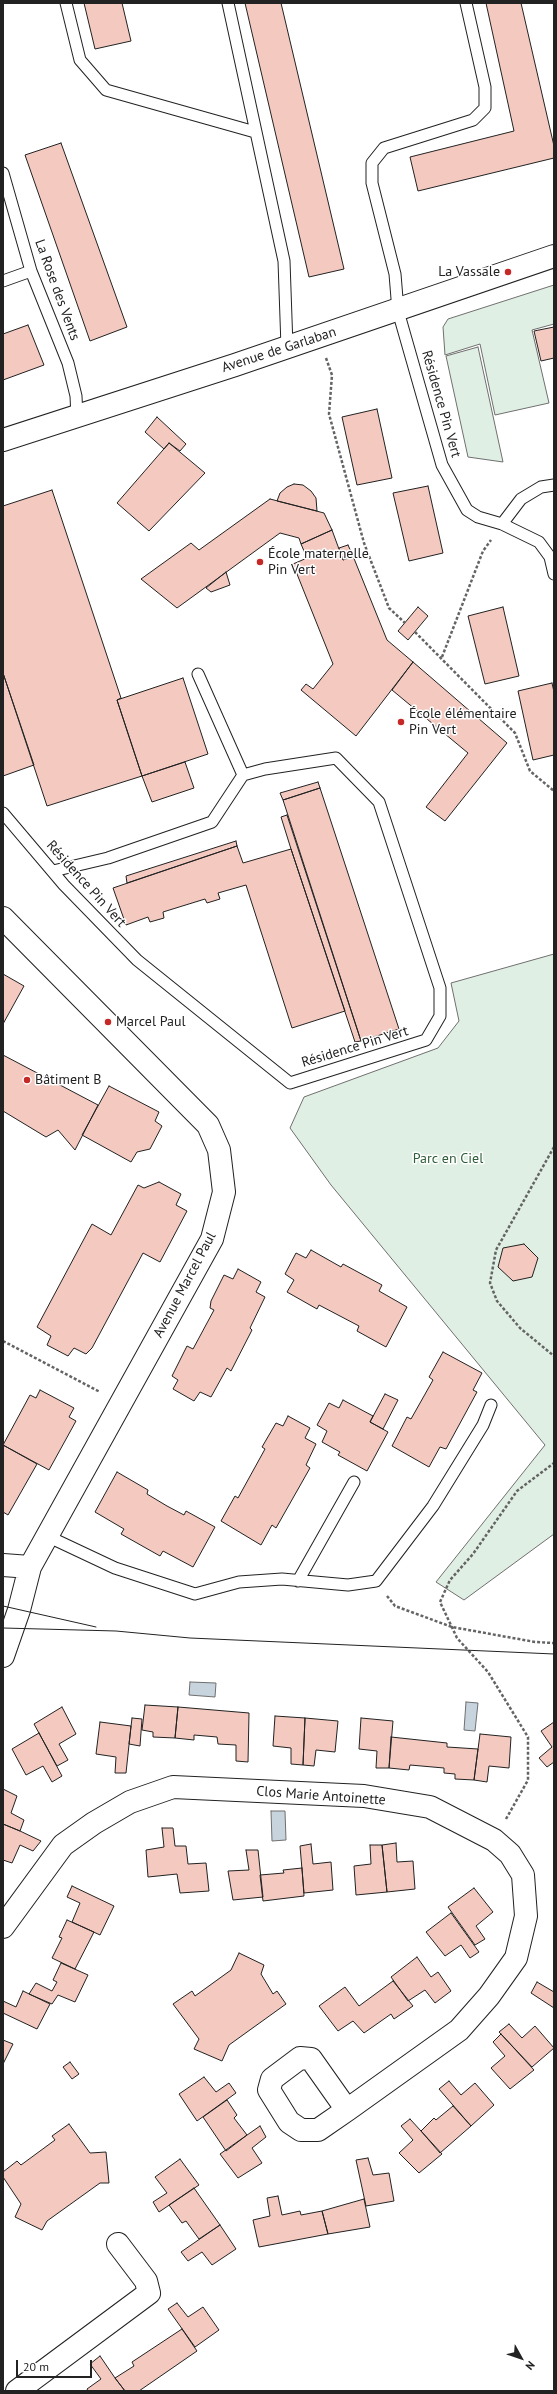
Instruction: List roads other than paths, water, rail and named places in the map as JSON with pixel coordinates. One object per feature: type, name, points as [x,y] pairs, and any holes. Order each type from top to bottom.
[{"type":"street","name":"Avenue de Garlaban","points":[[3,440],[77,418],[554,256]]},
{"type":"street","name":"Avenue Marcel Paul","points":[[3,918],[208,1125],[219,1150],[224,1192],[212,1239],[30,1566],[19,1610],[3,1656]]},
{"type":"street","points":[[3,1565],[30,1566]]},
{"type":"street","name":"Clos Marie Antoinette","points":[[3,1927],[63,1845],[94,1823],[130,1802],[173,1787],[364,1796],[430,1807],[494,1840],[510,1854],[523,1875],[526,1916],[516,1958],[489,1996],[459,2030],[347,2110]]},
{"type":"street","points":[[17,2391],[149,2294],[146,2281],[118,2244]]},
{"type":"lane","points":[[66,3],[80,60],[106,90],[255,132]]},
{"type":"lane","points":[[228,3],[284,261],[287,347]]},
{"type":"lane","name":"Résidence Pin Vert","points":[[466,3],[485,87],[485,108],[473,120],[384,148],[372,163],[372,183],[395,274],[398,310],[442,465],[467,510],[478,517],[502,524],[539,542],[550,557],[554,574]]},
{"type":"lane","name":"La Rose des Vents","points":[[3,173],[31,271],[68,363],[76,396],[77,418]]},
{"type":"lane","points":[[3,281],[31,271]]},
{"type":"lane","points":[[502,524],[520,499],[541,487],[554,485]]},
{"type":"lane","points":[[53,872],[108,858],[212,822],[243,775],[198,674]]},
{"type":"lane","name":"Résidence Pin Vert","points":[[3,813],[53,872],[137,960],[290,1083],[426,1040],[440,1016],[440,988],[379,802],[336,758],[265,769],[243,775]]},
{"type":"lane","points":[[47,1536],[114,1568],[195,1594],[239,1582],[282,1579],[348,1585],[376,1581],[433,1506],[483,1425],[491,1405]]},
{"type":"lane","points":[[298,1581],[354,1482]]},
{"type":"tram line","points":[[3,1606],[96,1627]]},
{"type":"tram line","points":[[3,1628],[116,1631],[190,1638],[554,1654]]},
{"type":"place","name":"La Vassale","points":[[508,272]]},
{"type":"place","name":"École maternelle Pin Vert","points":[[260,562]]},
{"type":"place","name":"École élémentaire Pin Vert","points":[[401,722]]},
{"type":"place","name":"Marcel Paul","points":[[108,1022]]},
{"type":"place","name":"Bâtiment B","points":[[27,1080]]},
{"type":"park label","name":"Parc en Ciel","points":[[448,1159]]}]
